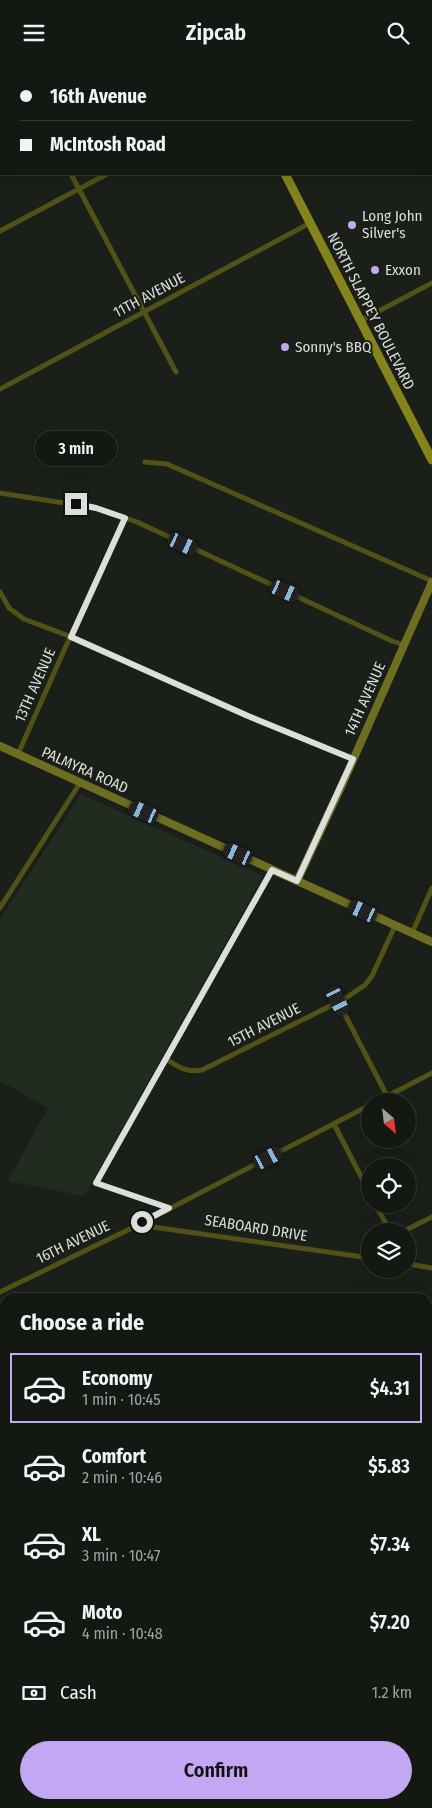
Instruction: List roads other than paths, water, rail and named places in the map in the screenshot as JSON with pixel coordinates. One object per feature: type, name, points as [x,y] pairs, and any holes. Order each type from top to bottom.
[{"type":"main road","name":"NORTH SLAPPEY BOULEVARD","points":[[286,175],[432,460]]},
{"type":"main road","name":"14TH AVENUE","points":[[297,881],[432,582]]},
{"type":"main road","name":"PALMYRA ROAD","points":[[0,746],[432,942]]},
{"type":"street","points":[[72,175],[176,372]]},
{"type":"street","points":[[0,231],[105,175]]},
{"type":"street","name":"11TH AVENUE","points":[[0,389],[310,223]]},
{"type":"street","points":[[360,321],[432,283]]},
{"type":"street","points":[[145,462],[167,464],[432,582]]},
{"type":"street","points":[[0,493],[83,505],[125,518],[404,645]]},
{"type":"street","name":"13TH AVENUE","points":[[18,754],[125,518]]},
{"type":"street","points":[[0,592],[9,608],[18,615],[248,716],[353,759]]},
{"type":"street","points":[[0,908],[80,783]]},
{"type":"street","points":[[169,1208],[96,1183],[272,870]]},
{"type":"street","points":[[412,933],[432,888]]},
{"type":"street","name":"15TH AVENUE","points":[[166,1059],[176,1066],[192,1072],[202,1070],[360,989],[372,976],[395,925]]},
{"type":"street","points":[[338,1001],[385,1093]]},
{"type":"street","points":[[394,1093],[432,1073]]},
{"type":"street","name":"16TH AVENUE","points":[[0,1292],[138,1225],[361,1110]]},
{"type":"street","points":[[334,1124],[361,1176]]},
{"type":"street","points":[[416,1225],[432,1217]]},
{"type":"street","name":"SEABOARD DRIVE","points":[[138,1225],[361,1257]]},
{"type":"street","points":[[416,1265],[432,1268]]},
{"type":"place","name":"Long John Silver's","points":[[352,225]]},
{"type":"place","name":"Exxon","points":[[375,270]]},
{"type":"place","name":"Sonny's BBQ","points":[[285,347]]}]
